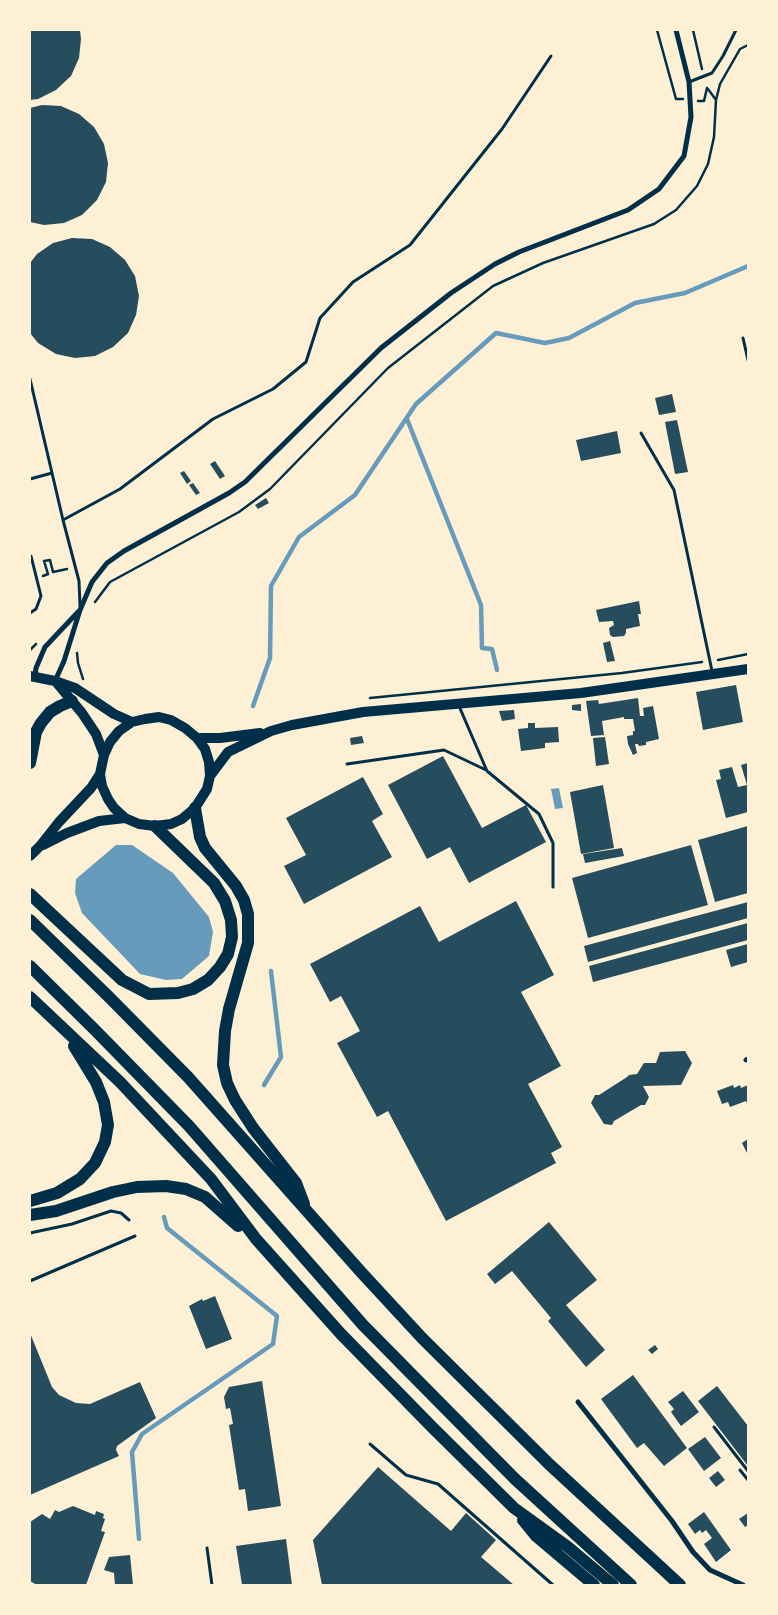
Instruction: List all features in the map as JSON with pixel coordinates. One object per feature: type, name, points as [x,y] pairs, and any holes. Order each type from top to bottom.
[{"type":"highway","points":[[30,763],[33,755],[32,740],[41,723],[50,712],[72,701]]},
{"type":"highway","points":[[195,808],[200,837],[205,848],[236,886],[244,900],[248,914],[248,944],[229,1009],[225,1031],[223,1065],[227,1083],[235,1100],[253,1128],[296,1183],[306,1212]]},
{"type":"highway","points":[[30,894],[122,980],[149,994],[178,994],[193,989],[208,980],[220,968],[228,954],[232,936],[231,920],[225,902],[214,883],[155,826]]},
{"type":"highway","points":[[30,920],[188,1077],[306,1212],[429,1345],[549,1464],[680,1585]]},
{"type":"highway","points":[[30,966],[189,1126],[364,1324],[515,1479],[631,1585]]},
{"type":"highway","points":[[30,997],[120,1082],[210,1179],[256,1239],[341,1334],[514,1508],[536,1536],[594,1585]]},
{"type":"highway","points":[[30,1200],[57,1193],[80,1179],[94,1163],[105,1142],[108,1125],[104,1102],[96,1082],[67,1033]]},
{"type":"highway","points":[[30,1215],[56,1212],[113,1192],[137,1187],[166,1186],[186,1189],[205,1197],[236,1225],[256,1239]]},
{"type":"highway","points":[[514,1508],[568,1547],[614,1585]]},
{"type":"main road","points":[[197,738],[220,738],[270,731],[363,712],[582,693],[746,669]]},
{"type":"main road","points":[[33,677],[55,681],[75,688],[114,714],[132,722]]},
{"type":"main road","points":[[55,681],[96,734],[104,755]]},
{"type":"main road","points":[[72,701],[90,699]]},
{"type":"main road","points":[[30,856],[91,788],[100,774],[104,755],[110,742],[119,731],[132,722],[145,718],[159,717],[171,720],[185,728],[197,738],[205,749],[209,762],[210,776],[207,789],[195,808],[182,819],[171,824],[155,826],[139,824],[125,818],[114,808],[102,786],[100,774]]},
{"type":"main road","points":[[210,776],[228,752],[270,731]]},
{"type":"main road","points":[[40,846],[99,821],[125,818]]},
{"type":"street","points":[[55,681],[92,582],[107,564],[124,551],[221,498],[245,482],[381,348],[452,293],[495,264],[519,252],[628,210],[660,190],[684,156],[691,117],[688,82],[676,30]]},
{"type":"street","points":[[33,677],[45,647],[80,610]]},
{"type":"street","points":[[578,1402],[699,1558],[710,1570],[743,1585]]},
{"type":"lane","points":[[688,82],[712,73],[736,30]]},
{"type":"lane","points":[[63,520],[120,489],[213,419],[273,389],[306,362],[320,318],[353,282],[410,245],[502,129],[551,56]]},
{"type":"lane","points":[[743,338],[748,360]]},
{"type":"lane","points":[[30,379],[79,580],[80,610]]},
{"type":"lane","points":[[641,433],[674,490],[713,674]]},
{"type":"lane","points":[[30,479],[52,473]]},
{"type":"lane","points":[[30,557],[41,596],[36,609],[30,613]]},
{"type":"lane","points":[[458,703],[487,771]]},
{"type":"lane","points":[[346,764],[444,750],[487,771],[540,814],[554,843],[553,887]]},
{"type":"lane","points":[[30,1232],[72,1224],[110,1211],[122,1213],[128,1220]]},
{"type":"lane","points":[[30,1281],[135,1236]]},
{"type":"lane","points":[[714,1427],[748,1471]]},
{"type":"lane","points":[[370,1444],[406,1475],[438,1484],[553,1585]]},
{"type":"lane","points":[[740,1470],[748,1480]]},
{"type":"lane","points":[[207,1548],[212,1585]]},
{"type":"path","points":[[657,30],[676,99],[704,101],[707,88]]},
{"type":"path","points":[[693,30],[707,88],[716,100]]},
{"type":"path","points":[[91,606],[110,582],[239,512],[270,489],[388,368],[493,286],[543,263],[654,224],[676,210],[698,186],[708,164],[714,137],[716,100],[720,84],[740,49],[748,45]]},
{"type":"path","points":[[36,578],[48,574],[44,561],[50,560],[53,572],[76,568]]},
{"type":"path","points":[[30,650],[37,643]]},
{"type":"path","points":[[76,655],[78,648]]},
{"type":"path","points":[[368,698],[622,673],[748,654]]},
{"type":"water","points":[[559,788],[563,808],[555,809],[551,789]]},
{"type":"water","points":[[116,845],[132,845],[173,873],[209,917],[213,932],[209,956],[182,979],[166,980],[140,974],[82,913],[75,893],[76,879]]},
{"type":"building","points":[[30,30],[80,30],[81,39],[79,58],[71,76],[56,90],[38,99],[30,100]]},
{"type":"building","points":[[42,105],[61,106],[79,114],[94,127],[104,144],[108,163],[106,182],[97,200],[82,215],[64,223],[44,225],[30,222],[30,108]]},
{"type":"building","points":[[72,238],[92,239],[110,247],[125,260],[135,276],[139,296],[136,315],[128,333],[113,347],[95,356],[75,358],[56,354],[38,343],[30,333],[30,263],[37,254],[53,243]]},
{"type":"building","points":[[672,394],[676,412],[659,415],[655,398]]},
{"type":"building","points":[[677,420],[688,472],[675,474],[665,422]]},
{"type":"building","points":[[617,431],[621,453],[581,461],[576,440]]},
{"type":"building","points":[[215,461],[225,476],[220,479],[210,464]]},
{"type":"building","points":[[184,471],[191,481],[187,484],[180,473]]},
{"type":"building","points":[[193,483],[200,493],[196,495],[189,485]]},
{"type":"building","points":[[266,498],[269,503],[258,509],[255,505]]},
{"type":"building","points":[[639,601],[641,614],[638,614],[640,626],[626,629],[624,636],[613,637],[610,635],[609,628],[614,625],[613,621],[599,622],[596,610]]},
{"type":"building","points":[[610,641],[615,661],[607,662],[603,643]]},
{"type":"building","points":[[736,685],[743,722],[703,730],[696,692]]},
{"type":"building","points":[[638,698],[640,716],[644,716],[643,708],[653,706],[659,739],[646,742],[646,745],[639,746],[635,744],[637,753],[633,755],[627,736],[633,735],[633,731],[635,731],[633,719],[624,719],[624,717],[602,721],[604,735],[591,736],[586,701],[598,700],[599,704]]},
{"type":"building","points":[[581,704],[581,711],[572,710],[572,705]]},
{"type":"building","points":[[514,710],[515,719],[502,721],[499,711]]},
{"type":"building","points":[[528,723],[535,723],[535,728],[558,727],[559,742],[545,743],[545,748],[521,751],[518,729],[528,728]]},
{"type":"building","points":[[362,736],[364,743],[351,745],[350,738]]},
{"type":"building","points":[[605,737],[609,764],[596,766],[593,738]]},
{"type":"building","points":[[443,756],[482,828],[526,805],[546,842],[469,883],[450,847],[427,859],[388,785]]},
{"type":"building","points":[[748,763],[748,812],[726,818],[716,780],[721,779],[719,770],[732,767],[738,787],[747,785],[741,765]]},
{"type":"building","points":[[363,777],[383,814],[372,821],[392,857],[304,904],[284,866],[306,855],[286,818]]},
{"type":"building","points":[[603,785],[614,848],[581,854],[570,792]]},
{"type":"building","points":[[748,826],[748,893],[715,902],[698,840]]},
{"type":"building","points":[[691,845],[708,905],[588,938],[572,878]]},
{"type":"building","points":[[622,848],[624,856],[585,863],[583,854]]},
{"type":"building","points":[[516,901],[554,975],[521,992],[561,1066],[528,1084],[562,1147],[551,1153],[556,1163],[446,1221],[388,1111],[377,1117],[337,1043],[360,1031],[341,996],[330,1002],[310,964],[420,906],[439,942]]},
{"type":"building","points":[[748,902],[748,918],[588,962],[584,946]]},
{"type":"building","points":[[748,923],[748,940],[593,982],[589,966]]},
{"type":"building","points":[[748,944],[748,962],[731,967],[726,950]]},
{"type":"building","points":[[685,1051],[692,1063],[681,1085],[643,1086],[649,1097],[645,1105],[641,1105],[614,1121],[612,1125],[604,1124],[591,1103],[595,1095],[599,1095],[629,1075],[637,1074],[644,1063],[656,1063],[660,1052]]},
{"type":"building","points":[[733,1085],[734,1088],[740,1085],[741,1088],[748,1085],[748,1106],[746,1101],[730,1107],[728,1102],[722,1104],[717,1091]]},
{"type":"building","points":[[748,1139],[748,1155],[742,1143]]},
{"type":"building","points":[[549,1222],[597,1280],[566,1305],[605,1350],[586,1367],[548,1321],[551,1318],[512,1271],[495,1284],[487,1274]]},
{"type":"building","points":[[215,1296],[232,1339],[206,1349],[189,1306],[202,1299],[203,1301]]},
{"type":"building","points":[[30,1333],[52,1387],[59,1395],[76,1403],[90,1404],[140,1382],[156,1418],[117,1446],[116,1450],[119,1456],[30,1495]]},
{"type":"building","points":[[655,1345],[658,1349],[652,1354],[648,1350]]},
{"type":"building","points":[[633,1375],[687,1448],[664,1466],[644,1443],[637,1448],[601,1399]]},
{"type":"building","points":[[262,1381],[281,1506],[248,1511],[245,1489],[239,1490],[229,1425],[233,1424],[230,1408],[226,1409],[224,1397],[229,1387]]},
{"type":"building","points":[[717,1386],[748,1426],[748,1466],[698,1401]]},
{"type":"building","points":[[683,1391],[699,1412],[681,1426],[671,1412],[674,1409],[668,1402]]},
{"type":"building","points":[[705,1437],[721,1458],[704,1471],[688,1449]]},
{"type":"building","points":[[378,1467],[451,1531],[466,1513],[496,1540],[481,1557],[514,1585],[322,1585],[313,1540]]},
{"type":"building","points":[[718,1471],[725,1480],[716,1487],[709,1478]]},
{"type":"building","points":[[73,1506],[95,1515],[96,1511],[104,1514],[103,1518],[105,1519],[101,1531],[105,1532],[86,1585],[37,1585],[30,1581],[30,1522],[42,1514],[50,1519],[55,1510],[59,1512]]},
{"type":"building","points":[[704,1512],[731,1550],[716,1562],[704,1544],[712,1538],[706,1530],[702,1533],[700,1530],[695,1534],[688,1524]]},
{"type":"building","points":[[748,1513],[748,1525],[745,1527],[739,1519]]},
{"type":"building","points":[[286,1539],[292,1585],[242,1585],[236,1546]]},
{"type":"building","points":[[130,1555],[133,1585],[115,1585],[114,1573],[104,1570],[109,1557]]},
{"type":"waterway","points":[[253,706],[270,658],[271,586],[299,537],[355,495],[416,404],[496,333],[545,343],[569,338],[635,303],[685,293],[748,266]]},
{"type":"waterway","points":[[407,419],[481,605],[482,648],[492,649],[497,670]]},
{"type":"waterway","points":[[264,1085],[281,1057],[271,971]]},
{"type":"waterway","points":[[139,1539],[132,1452],[142,1434],[273,1344],[277,1316],[167,1228],[164,1217]]}]
